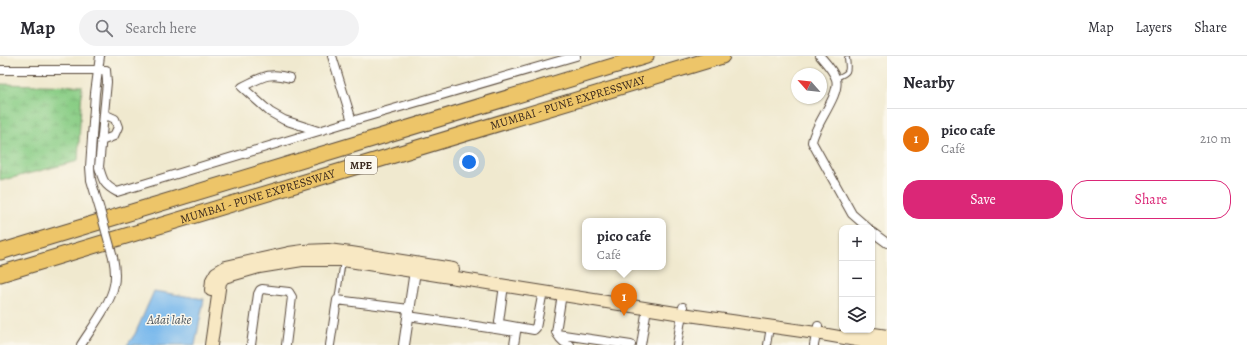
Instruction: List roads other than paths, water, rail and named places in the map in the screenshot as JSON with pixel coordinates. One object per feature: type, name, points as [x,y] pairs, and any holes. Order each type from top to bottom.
[{"type":"highway","name":"MUMBAI - PUNE EXPRESSWAY","points":[[0,252],[646,56]]},
{"type":"highway","name":"MUMBAI - PUNE EXPRESSWAY","points":[[0,274],[722,56]]},
{"type":"main road","points":[[202,345],[212,280],[216,273],[226,267],[289,253],[328,250],[351,252],[504,285],[647,308],[720,313],[816,335]]},
{"type":"main road","points":[[211,345],[220,282],[224,277],[259,267],[302,260],[343,260],[416,267],[526,282],[816,335],[849,338],[884,345]]},
{"type":"main road","points":[[849,338],[887,336]]},
{"type":"street","points":[[81,345],[108,301],[114,286],[115,271],[113,257],[91,180],[90,167],[95,93],[100,56]]},
{"type":"street","points":[[332,56],[352,121]]},
{"type":"street","points":[[0,70],[106,70],[99,167],[103,180],[109,187],[117,192],[318,131],[576,56]]},
{"type":"street","points":[[820,56],[831,69],[836,78],[837,87],[812,136],[812,142],[852,214],[865,225]]},
{"type":"street","points":[[290,78],[280,75],[266,75],[242,87],[270,112],[284,120],[318,131]]},
{"type":"street","points":[[101,141],[114,136],[118,127],[115,119],[104,114]]},
{"type":"street","points":[[875,234],[887,243]]},
{"type":"street","points":[[404,345],[416,267]]},
{"type":"street","points":[[504,285],[498,322],[501,324],[534,330],[536,328],[542,291]]},
{"type":"street","points":[[250,345],[258,294],[262,289],[289,292],[291,294],[292,297],[286,345]]},
{"type":"street","points":[[562,294],[556,332],[560,339],[567,345]]},
{"type":"street","points":[[330,345],[337,300],[516,332],[514,345]]},
{"type":"street","points":[[641,345],[647,308]]},
{"type":"street","points":[[677,345],[682,310]]},
{"type":"street","points":[[767,345],[770,326]]},
{"type":"street","points":[[557,334],[631,345]]},
{"type":"lane","points":[[836,78],[845,75],[848,72],[849,69],[847,58]]},
{"type":"lane","points":[[337,300],[343,260]]},
{"type":"water","name":"Adai lake","points":[[154,291],[204,299],[195,345],[127,345],[135,334]]},
{"type":"place","name":"pico cafe","points":[[624,316]]}]
